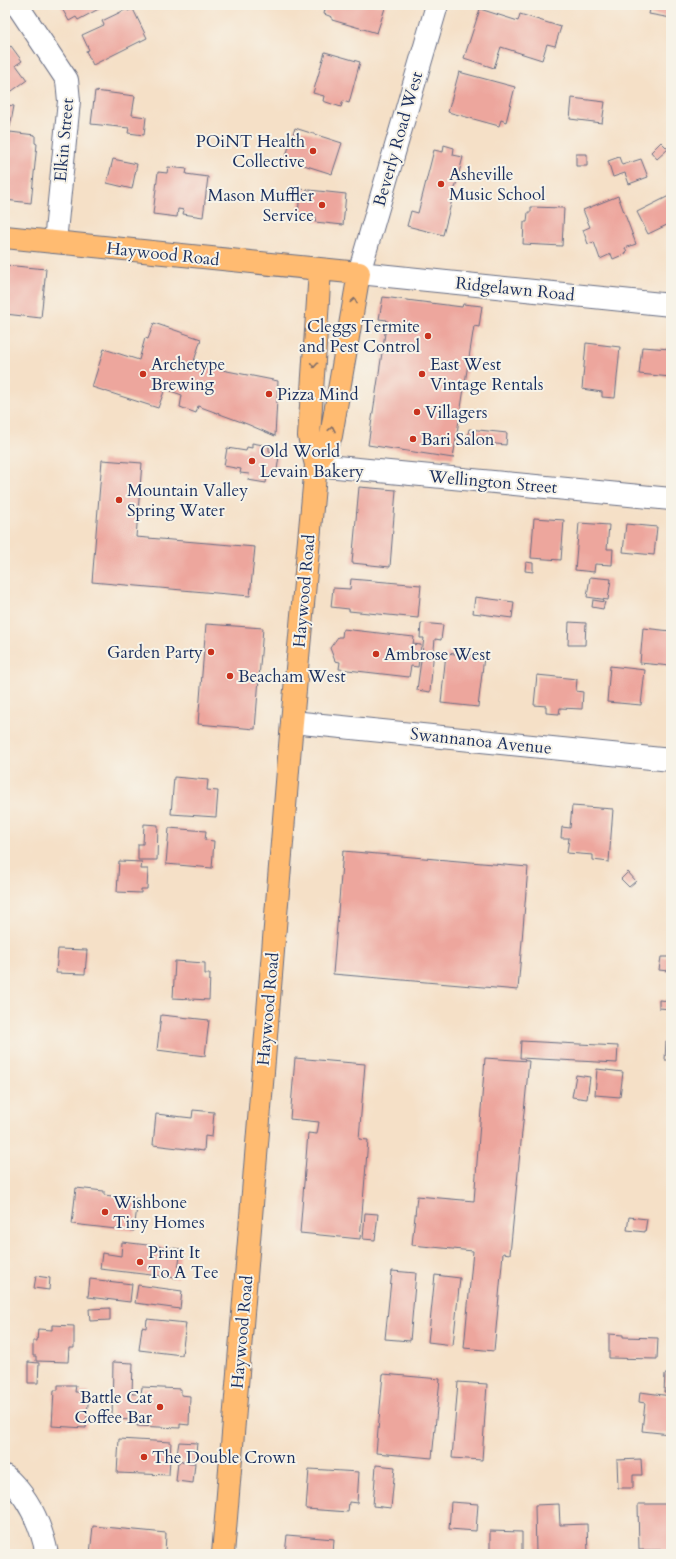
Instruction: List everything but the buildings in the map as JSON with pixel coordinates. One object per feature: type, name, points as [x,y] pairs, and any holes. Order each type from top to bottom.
[{"type":"main road","name":"Haywood Road","points":[[5,237],[359,274],[330,436],[316,465]]},
{"type":"main road","name":"Haywood Road","points":[[223,1554],[292,722],[316,465],[309,436],[320,270]]},
{"type":"street","name":"Elkin Street","points":[[17,5],[67,80],[70,101],[55,242]]},
{"type":"street","name":"Beverly Road West","points":[[359,274],[437,5]]},
{"type":"street","name":"Ridgelawn Road","points":[[359,274],[671,305]]},
{"type":"street","name":"Wellington Street","points":[[316,465],[671,499]]},
{"type":"street","name":"Swannanoa Avenue","points":[[292,722],[671,760]]},
{"type":"street","points":[[5,1476],[15,1485],[34,1515],[44,1541],[47,1554]]},
{"type":"place","name":"POiNT Health Collective","points":[[313,151]]},
{"type":"place","name":"Asheville Music School","points":[[441,184]]},
{"type":"place","name":"Mason Muffler Service","points":[[322,205]]},
{"type":"place","name":"Cleggs Termite and Pest Control","points":[[428,336]]},
{"type":"place","name":"Archetype Brewing","points":[[143,374]]},
{"type":"place","name":"East West Vintage Rentals","points":[[422,374]]},
{"type":"place","name":"Pizza Mind","points":[[269,394]]},
{"type":"place","name":"Villagers","points":[[417,412]]},
{"type":"place","name":"Bari Salon","points":[[413,439]]},
{"type":"place","name":"Old World Levain Bakery","points":[[252,461]]},
{"type":"place","name":"Mountain Valley Spring Water","points":[[119,500]]},
{"type":"place","name":"Garden Party","points":[[211,652]]},
{"type":"place","name":"Ambrose West","points":[[376,654]]},
{"type":"place","name":"Beacham West","points":[[230,676]]},
{"type":"place","name":"Wishbone Tiny Homes","points":[[105,1212]]},
{"type":"place","name":"Print It To A Tee","points":[[140,1262]]},
{"type":"place","name":"Battle Cat Coffee Bar","points":[[160,1407]]},
{"type":"place","name":"The Double Crown","points":[[144,1457]]}]
